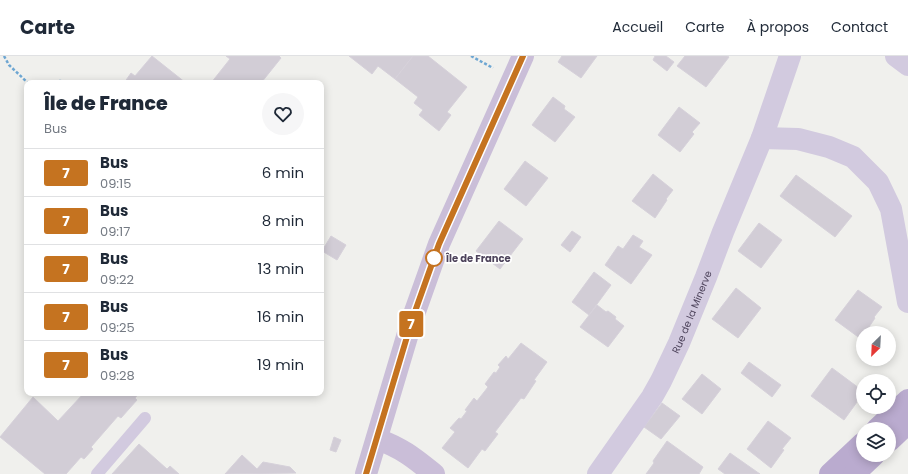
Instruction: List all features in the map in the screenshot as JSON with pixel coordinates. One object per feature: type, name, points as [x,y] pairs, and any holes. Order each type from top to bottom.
[{"type":"main road","points":[[884,422],[908,400]]},
{"type":"main road","points":[[896,434],[908,423]]},
{"type":"main road","points":[[830,474],[856,450]]},
{"type":"main road","points":[[854,474],[867,462]]},
{"type":"street","points":[[366,474],[412,320],[439,244],[523,56]]},
{"type":"street","name":"Rue de la Minerve","points":[[598,474],[652,397],[682,336],[762,138],[790,56]]},
{"type":"street","points":[[896,56],[908,65]]},
{"type":"street","points":[[762,138],[798,139],[829,147],[853,157],[878,182],[891,209],[908,302]]},
{"type":"street","points":[[377,439],[394,445],[406,452],[434,474]]},
{"type":"lane","points":[[97,474],[145,418]]},
{"type":"path","points":[[4,56],[9,65],[25,80]]},
{"type":"building","points":[[152,56],[182,80],[126,80],[131,73],[135,76]]},
{"type":"building","points":[[226,56],[279,56],[281,58],[263,80],[213,80],[230,59]]},
{"type":"building","points":[[349,56],[413,56],[395,79],[378,66],[372,74]]},
{"type":"building","points":[[413,56],[428,56],[467,87],[447,112],[451,115],[439,131],[419,115],[423,110],[414,103],[418,97],[395,79]]},
{"type":"building","points":[[562,56],[597,56],[581,78],[558,62]]},
{"type":"building","points":[[655,56],[666,56],[674,62],[667,71],[653,60]]},
{"type":"building","points":[[685,56],[729,57],[706,87],[677,66]]},
{"type":"building","points":[[553,97],[565,106],[564,109],[575,117],[555,142],[532,125]]},
{"type":"building","points":[[679,107],[700,123],[692,132],[694,134],[680,152],[658,135]]},
{"type":"building","points":[[525,161],[548,178],[526,206],[504,189]]},
{"type":"building","points":[[653,174],[673,190],[655,218],[632,201]]},
{"type":"building","points":[[796,175],[852,216],[835,237],[780,196]]},
{"type":"building","points":[[499,221],[523,239],[500,269],[476,251]]},
{"type":"building","points":[[759,223],[782,240],[761,268],[738,251]]},
{"type":"building","points":[[572,231],[581,237],[570,252],[561,245]]},
{"type":"building","points":[[633,235],[643,241],[639,247],[652,255],[631,284],[605,265],[618,246],[623,249]]},
{"type":"building","points":[[331,236],[346,245],[337,260],[324,252],[324,248]]},
{"type":"building","points":[[594,272],[611,285],[589,315],[572,302]]},
{"type":"building","points":[[736,288],[761,308],[738,338],[712,319]]},
{"type":"building","points":[[858,290],[882,307],[874,317],[875,318],[870,326],[856,326],[856,335],[835,320]]},
{"type":"building","points":[[597,305],[616,317],[615,319],[624,326],[608,347],[580,327]]},
{"type":"building","points":[[521,343],[547,362],[534,380],[536,381],[524,399],[521,398],[495,432],[498,434],[485,451],[482,449],[468,468],[442,448],[455,432],[450,428],[459,418],[461,419],[467,411],[465,410],[474,398],[477,401],[488,387],[485,384],[494,372],[496,373],[500,367],[498,365],[506,356],[508,359]]},
{"type":"building","points":[[749,362],[781,385],[772,397],[741,373]]},
{"type":"building","points":[[832,368],[856,386],[856,403],[844,420],[811,396]]},
{"type":"building","points":[[702,374],[721,389],[702,414],[682,399]]},
{"type":"building","points":[[81,396],[137,396],[135,398],[137,400],[121,418],[118,416],[91,447],[93,449],[84,459],[81,457],[66,474],[45,474],[0,437],[33,397],[58,421]]},
{"type":"building","points":[[662,403],[680,416],[661,439],[644,427]]},
{"type":"building","points":[[768,421],[791,438],[782,449],[784,450],[771,468],[747,449]]},
{"type":"building","points":[[334,437],[341,440],[336,452],[330,450]]},
{"type":"building","points":[[667,441],[703,467],[699,474],[646,474]]},
{"type":"building","points":[[139,444],[167,469],[170,466],[179,474],[112,474]]},
{"type":"building","points":[[730,453],[760,474],[725,474],[718,469]]},
{"type":"building","points":[[242,455],[257,469],[263,462],[290,467],[296,473],[225,474]]},
{"type":"bus line","name":"7","points":[[366,474],[412,320],[439,244],[523,56]]},
{"type":"place","name":"Île de France","points":[[434,258]]}]
